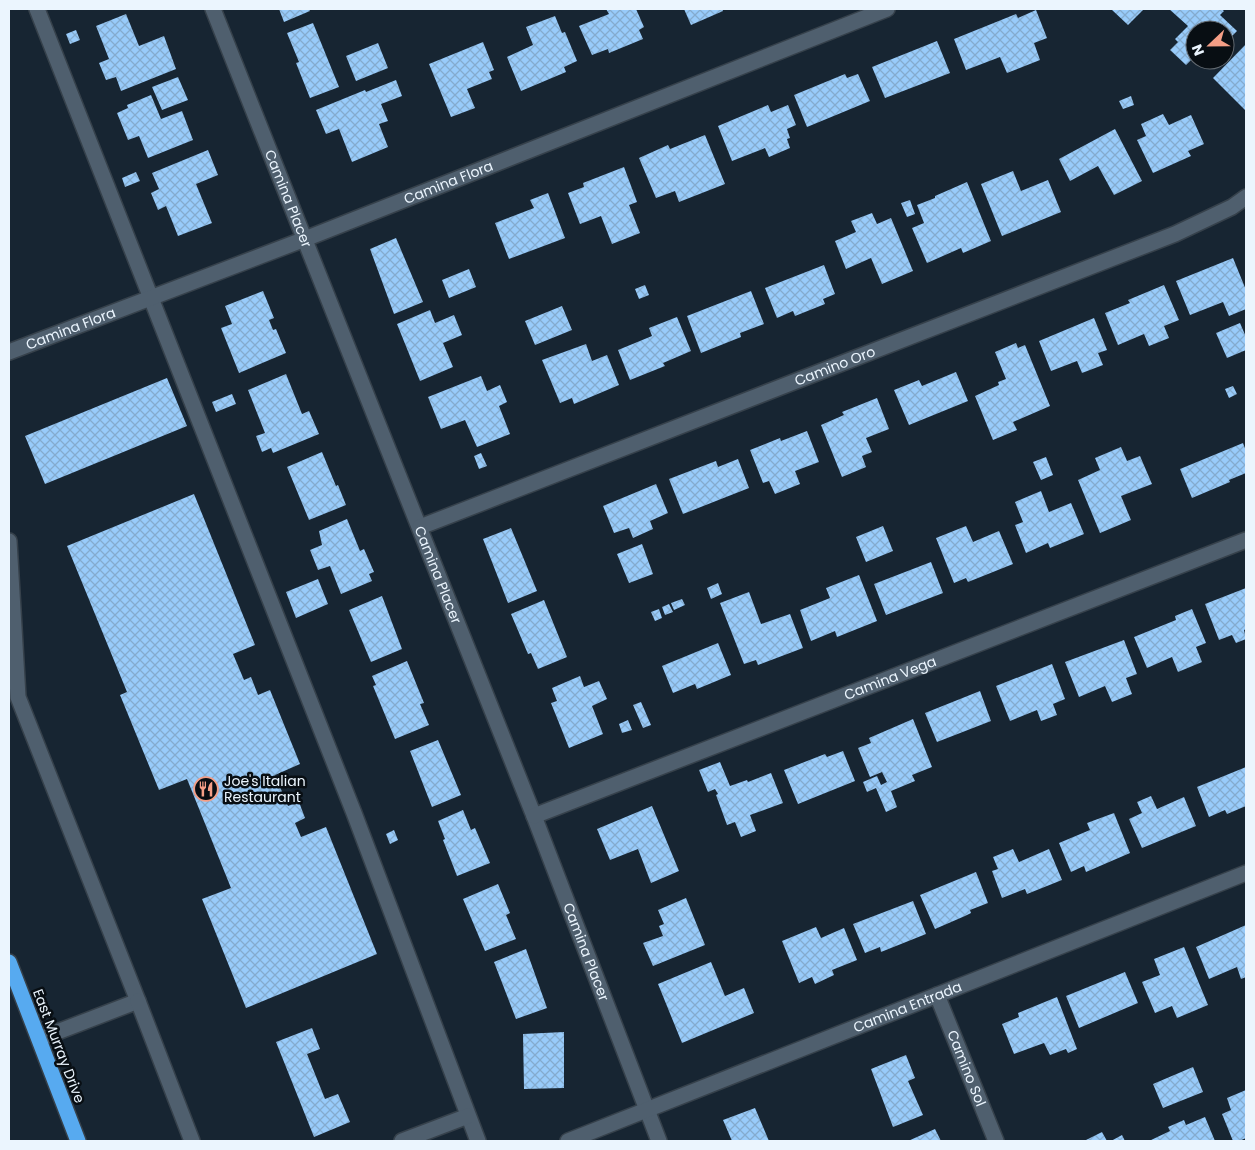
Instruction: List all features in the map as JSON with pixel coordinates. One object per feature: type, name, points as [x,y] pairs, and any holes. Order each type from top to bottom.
[{"type":"highway","name":"East Murray Drive","points":[[9,962],[78,1141]]},
{"type":"street","points":[[37,9],[354,814],[478,1141]]},
{"type":"street","name":"Camina Placer","points":[[213,9],[534,816],[659,1141]]},
{"type":"street","name":"Camina Flora","points":[[9,352],[305,239],[887,9]]},
{"type":"street","name":"Camino Oro","points":[[420,527],[1175,234],[1232,207],[1246,197]]},
{"type":"street","name":"Camina Vega","points":[[534,816],[1246,540]]},
{"type":"street","points":[[9,541],[18,697],[192,1141]]},
{"type":"street","name":"Camina Entrada","points":[[568,1141],[1246,873]]},
{"type":"street","name":"Camino Sol","points":[[937,995],[996,1141]]},
{"type":"street","points":[[39,1039],[138,1001]]},
{"type":"street","points":[[402,1141],[468,1116]]},
{"type":"building","points":[[279,9],[309,9],[310,11],[284,22]]},
{"type":"building","points":[[606,9],[636,9],[644,27],[639,30],[643,39],[609,53],[608,49],[592,55],[579,26],[609,14]]},
{"type":"building","points":[[684,9],[722,9],[723,11],[691,25]]},
{"type":"building","points":[[1111,9],[1144,9],[1128,25]]},
{"type":"building","points":[[1169,9],[1221,9],[1224,11],[1220,15],[1225,20],[1185,20],[1185,23]]},
{"type":"building","points":[[1036,10],[1047,38],[1034,43],[1040,60],[1007,73],[1000,57],[966,70],[954,39],[1016,14],[1018,18]]},
{"type":"building","points":[[126,14],[139,46],[164,36],[176,69],[121,91],[116,77],[106,80],[99,63],[109,59],[96,26]]},
{"type":"building","points":[[555,16],[562,33],[565,32],[577,61],[564,67],[566,72],[521,91],[507,57],[533,45],[526,27]]},
{"type":"building","points":[[313,23],[339,87],[310,98],[296,63],[299,62],[287,33]]},
{"type":"building","points":[[1185,29],[1185,64],[1170,50],[1178,42],[1175,39]]},
{"type":"building","points":[[76,30],[80,40],[70,44],[66,34]]},
{"type":"building","points":[[937,41],[950,73],[885,98],[872,67]]},
{"type":"building","points":[[483,42],[494,70],[489,72],[492,79],[467,89],[475,108],[451,117],[429,64]]},
{"type":"building","points":[[378,43],[388,68],[356,81],[346,56]]},
{"type":"building","points":[[1246,44],[1246,111],[1213,78],[1221,70],[1235,70],[1235,55]]},
{"type":"building","points":[[845,74],[847,78],[858,74],[870,101],[807,127],[794,95]]},
{"type":"building","points":[[178,77],[188,100],[162,110],[152,87]]},
{"type":"building","points":[[396,80],[402,96],[381,104],[388,121],[379,124],[388,147],[352,162],[339,129],[326,134],[316,110],[365,90],[366,92]]},
{"type":"building","points":[[151,95],[161,119],[182,111],[193,140],[148,158],[139,136],[128,140],[117,113],[128,108],[127,105]]},
{"type":"building","points":[[1131,96],[1134,105],[1123,109],[1119,101]]},
{"type":"building","points":[[768,105],[771,112],[788,105],[796,125],[787,129],[790,138],[787,139],[790,148],[769,157],[765,148],[732,161],[718,126]]},
{"type":"building","points":[[1163,114],[1169,125],[1191,115],[1204,144],[1188,151],[1191,156],[1153,173],[1137,140],[1146,136],[1141,124]]},
{"type":"building","points":[[1115,129],[1142,181],[1114,195],[1098,166],[1070,181],[1059,159]]},
{"type":"building","points":[[705,135],[725,184],[679,202],[675,191],[656,198],[639,158],[668,145],[670,149]]},
{"type":"building","points":[[208,150],[218,175],[196,184],[212,223],[178,236],[166,206],[158,210],[151,193],[159,189],[152,173]]},
{"type":"building","points":[[624,167],[637,202],[629,205],[640,233],[612,244],[601,216],[580,224],[568,193],[584,187],[583,183]]},
{"type":"building","points":[[1013,171],[1021,191],[1048,180],[1061,212],[1002,236],[981,184]]},
{"type":"building","points":[[136,172],[140,181],[125,187],[122,178]]},
{"type":"building","points":[[967,182],[991,241],[963,253],[961,248],[927,263],[912,228],[924,223],[917,205]]},
{"type":"building","points":[[548,193],[565,238],[509,259],[495,223],[534,208],[530,200]]},
{"type":"building","points":[[910,200],[915,214],[907,217],[901,203]]},
{"type":"building","points":[[872,213],[877,224],[891,218],[913,271],[882,284],[871,258],[846,269],[835,241],[856,232],[851,221]]},
{"type":"building","points":[[396,238],[423,302],[394,314],[370,249]]},
{"type":"building","points":[[1233,258],[1246,290],[1246,309],[1229,316],[1223,302],[1190,315],[1176,281]]},
{"type":"building","points":[[824,265],[835,294],[823,299],[825,304],[795,316],[793,311],[777,318],[765,288]]},
{"type":"building","points":[[469,269],[476,287],[449,298],[442,280]]},
{"type":"building","points":[[645,285],[649,295],[639,299],[635,289]]},
{"type":"building","points":[[1164,285],[1179,320],[1164,326],[1169,338],[1149,346],[1144,334],[1118,345],[1105,313],[1130,303],[1128,300]]},
{"type":"building","points":[[263,291],[274,318],[269,320],[273,330],[276,329],[286,353],[239,373],[221,328],[232,324],[225,306]]},
{"type":"building","points":[[751,291],[764,324],[740,333],[741,337],[701,353],[687,316]]},
{"type":"building","points":[[562,306],[572,330],[535,345],[525,321]]},
{"type":"building","points":[[430,310],[435,323],[454,315],[462,335],[443,343],[453,367],[420,381],[397,324]]},
{"type":"building","points":[[677,317],[691,351],[663,363],[665,366],[630,380],[618,350],[652,336],[649,328]]},
{"type":"building","points":[[1094,318],[1107,350],[1098,353],[1103,365],[1082,373],[1077,361],[1051,371],[1039,341]]},
{"type":"building","points":[[1240,323],[1246,337],[1246,350],[1227,358],[1216,333]]},
{"type":"building","points":[[1016,343],[1018,348],[1025,345],[1050,406],[1013,422],[1017,430],[993,440],[975,396],[999,385],[998,382],[1006,379],[995,352]]},
{"type":"building","points":[[586,344],[592,361],[607,355],[619,385],[574,404],[572,398],[560,403],[542,360]]},
{"type":"building","points":[[956,372],[968,401],[909,425],[894,390],[919,380],[922,386]]},
{"type":"building","points":[[286,374],[302,414],[309,411],[319,434],[273,453],[271,448],[262,452],[256,436],[265,433],[248,390]]},
{"type":"building","points":[[481,376],[487,391],[500,385],[507,402],[499,406],[510,434],[477,447],[465,420],[441,429],[428,397]]},
{"type":"building","points":[[167,378],[187,426],[45,484],[25,436]]},
{"type":"building","points":[[1233,386],[1237,394],[1229,398],[1225,389]]},
{"type":"building","points":[[232,394],[236,404],[216,412],[212,402]]},
{"type":"building","points":[[877,398],[889,429],[866,438],[872,452],[862,456],[866,467],[842,477],[821,425],[844,415],[842,412]]},
{"type":"building","points":[[807,431],[819,462],[795,471],[800,484],[775,494],[769,481],[763,483],[750,450],[780,438],[781,441]]},
{"type":"building","points":[[1243,443],[1246,451],[1246,473],[1192,498],[1180,469]]},
{"type":"building","points":[[1121,447],[1127,461],[1140,456],[1152,484],[1121,496],[1131,520],[1100,533],[1078,480],[1100,470],[1095,458]]},
{"type":"building","points":[[322,452],[346,505],[309,520],[287,467]]},
{"type":"building","points":[[481,453],[487,466],[479,469],[474,456]]},
{"type":"building","points":[[1046,457],[1053,475],[1041,480],[1033,462]]},
{"type":"building","points":[[738,459],[749,488],[683,514],[669,479],[716,461],[718,467]]},
{"type":"building","points":[[656,484],[668,513],[650,521],[653,529],[633,538],[629,528],[614,533],[603,506]]},
{"type":"building","points":[[1041,491],[1049,512],[1071,503],[1084,534],[1050,548],[1048,543],[1026,553],[1015,525],[1023,522],[1015,502]]},
{"type":"building","points":[[194,494],[255,645],[233,654],[244,680],[251,677],[258,695],[270,690],[300,764],[275,775],[288,806],[299,802],[305,818],[295,823],[301,837],[326,827],[377,954],[246,1008],[202,899],[231,888],[187,779],[159,790],[120,695],[127,692],[67,546]]},
{"type":"building","points":[[347,519],[360,551],[364,549],[374,572],[369,574],[372,581],[341,594],[330,566],[318,570],[310,550],[322,545],[319,531]]},
{"type":"building","points":[[883,526],[893,551],[866,562],[856,537]]},
{"type":"building","points":[[966,526],[973,542],[999,531],[1013,564],[968,582],[966,578],[954,583],[936,538]]},
{"type":"building","points":[[511,528],[537,591],[508,603],[483,539]]},
{"type":"building","points":[[642,544],[653,574],[629,583],[617,554]]},
{"type":"building","points":[[931,562],[943,593],[886,615],[874,584]]},
{"type":"building","points":[[859,575],[877,621],[837,637],[835,631],[811,641],[800,610],[830,598],[826,588]]},
{"type":"building","points":[[318,579],[328,604],[296,618],[286,592]]},
{"type":"building","points":[[718,583],[722,594],[711,599],[707,588]]},
{"type":"building","points":[[1246,588],[1246,629],[1244,630],[1246,639],[1236,643],[1232,635],[1219,640],[1205,604]]},
{"type":"building","points":[[749,592],[761,624],[790,614],[803,648],[758,665],[756,660],[744,664],[720,603]]},
{"type":"building","points":[[382,596],[402,649],[371,662],[349,610]]},
{"type":"building","points":[[682,599],[685,605],[674,610],[671,603]]},
{"type":"building","points":[[544,600],[567,657],[538,669],[531,653],[528,654],[511,614]]},
{"type":"building","points":[[669,604],[673,612],[665,615],[662,607]]},
{"type":"building","points":[[659,609],[662,618],[655,621],[651,612]]},
{"type":"building","points":[[1192,609],[1206,643],[1196,647],[1202,662],[1178,672],[1172,657],[1147,668],[1134,637],[1176,620],[1175,616]]},
{"type":"building","points":[[1124,640],[1137,674],[1126,678],[1132,694],[1112,702],[1105,686],[1079,697],[1065,662]]},
{"type":"building","points":[[718,643],[731,675],[697,689],[695,684],[673,693],[662,666]]},
{"type":"building","points":[[407,661],[424,703],[420,704],[429,725],[395,739],[373,686],[376,685],[372,676]]},
{"type":"building","points":[[1052,664],[1065,699],[1053,704],[1057,715],[1041,721],[1037,710],[1010,721],[996,686]]},
{"type":"building","points":[[580,676],[584,687],[599,681],[607,699],[592,706],[603,734],[569,748],[551,703],[557,701],[552,688]]},
{"type":"building","points":[[980,691],[991,721],[937,742],[925,713]]},
{"type":"building","points":[[641,702],[651,725],[643,728],[633,705]]},
{"type":"building","points":[[913,719],[932,767],[912,775],[915,781],[891,791],[897,807],[886,812],[876,788],[867,792],[863,782],[877,776],[881,785],[887,782],[882,772],[870,777],[858,748],[871,743],[869,738]]},
{"type":"building","points":[[628,720],[632,730],[622,733],[619,724]]},
{"type":"building","points":[[438,740],[461,795],[432,807],[410,751]]},
{"type":"building","points":[[843,751],[855,781],[798,804],[784,770],[825,754],[827,757]]},
{"type":"building","points":[[720,762],[730,786],[747,780],[748,782],[771,773],[783,803],[750,815],[756,831],[741,837],[735,822],[727,825],[716,795],[718,794],[715,789],[708,792],[699,770]]},
{"type":"building","points":[[1246,767],[1246,806],[1227,814],[1225,810],[1209,817],[1197,787]]},
{"type":"building","points":[[1151,796],[1157,809],[1184,797],[1196,826],[1142,848],[1129,819],[1142,813],[1137,802]]},
{"type":"building","points":[[652,806],[679,871],[651,883],[638,849],[610,860],[597,829]]},
{"type":"building","points":[[463,810],[471,830],[475,828],[490,863],[457,876],[438,821]]},
{"type":"building","points":[[1114,813],[1130,853],[1086,872],[1084,866],[1071,872],[1059,843],[1090,830],[1087,823]]},
{"type":"building","points":[[394,830],[398,840],[390,844],[386,834]]},
{"type":"building","points":[[1013,849],[1019,862],[1049,849],[1062,880],[1027,894],[1025,889],[1002,898],[992,871],[998,869],[993,857]]},
{"type":"building","points":[[976,872],[988,903],[970,910],[971,913],[935,929],[920,895]]},
{"type":"building","points":[[498,884],[510,913],[506,915],[516,939],[485,951],[463,899]]},
{"type":"building","points":[[686,898],[705,945],[653,966],[643,943],[663,936],[659,926],[664,924],[658,910]]},
{"type":"building","points":[[913,901],[926,934],[881,952],[880,947],[865,953],[853,924]]},
{"type":"building","points":[[1246,925],[1246,977],[1241,979],[1237,967],[1209,979],[1196,947]]},
{"type":"building","points":[[816,927],[821,938],[844,928],[857,960],[832,970],[834,975],[815,984],[812,977],[799,983],[782,941]]},
{"type":"building","points":[[1184,947],[1208,1005],[1177,1018],[1172,1006],[1155,1013],[1142,982],[1160,975],[1154,959]]},
{"type":"building","points":[[526,949],[547,1008],[516,1019],[494,962]]},
{"type":"building","points":[[711,962],[725,996],[744,988],[754,1013],[682,1043],[658,984]]},
{"type":"building","points":[[1125,972],[1138,1003],[1079,1028],[1066,996]]},
{"type":"building","points":[[1057,997],[1077,1049],[1068,1053],[1066,1049],[1050,1055],[1044,1043],[1014,1054],[1002,1024],[1019,1017],[1018,1013]]},
{"type":"building","points":[[312,1028],[320,1049],[307,1054],[325,1099],[338,1094],[350,1122],[314,1137],[276,1042]]},
{"type":"building","points":[[564,1032],[564,1088],[524,1089],[523,1034]]},
{"type":"building","points":[[906,1055],[915,1078],[908,1081],[923,1115],[893,1127],[871,1069]]},
{"type":"building","points":[[1193,1067],[1203,1092],[1163,1108],[1153,1084]]},
{"type":"building","points":[[1246,1090],[1246,1138],[1233,1141],[1222,1114],[1231,1110],[1227,1098]]},
{"type":"building","points":[[755,1108],[769,1141],[732,1141],[723,1120]]},
{"type":"building","points":[[1205,1117],[1215,1141],[1149,1141],[1170,1131],[1168,1127],[1184,1120],[1186,1125]]},
{"type":"building","points":[[935,1129],[941,1141],[908,1141]]},
{"type":"building","points":[[1102,1132],[1107,1141],[1084,1141]]},
{"type":"building","points":[[1122,1135],[1125,1141],[1111,1141]]},
{"type":"place","name":"Joe's Italian Restaurant","points":[[206,789]]}]
